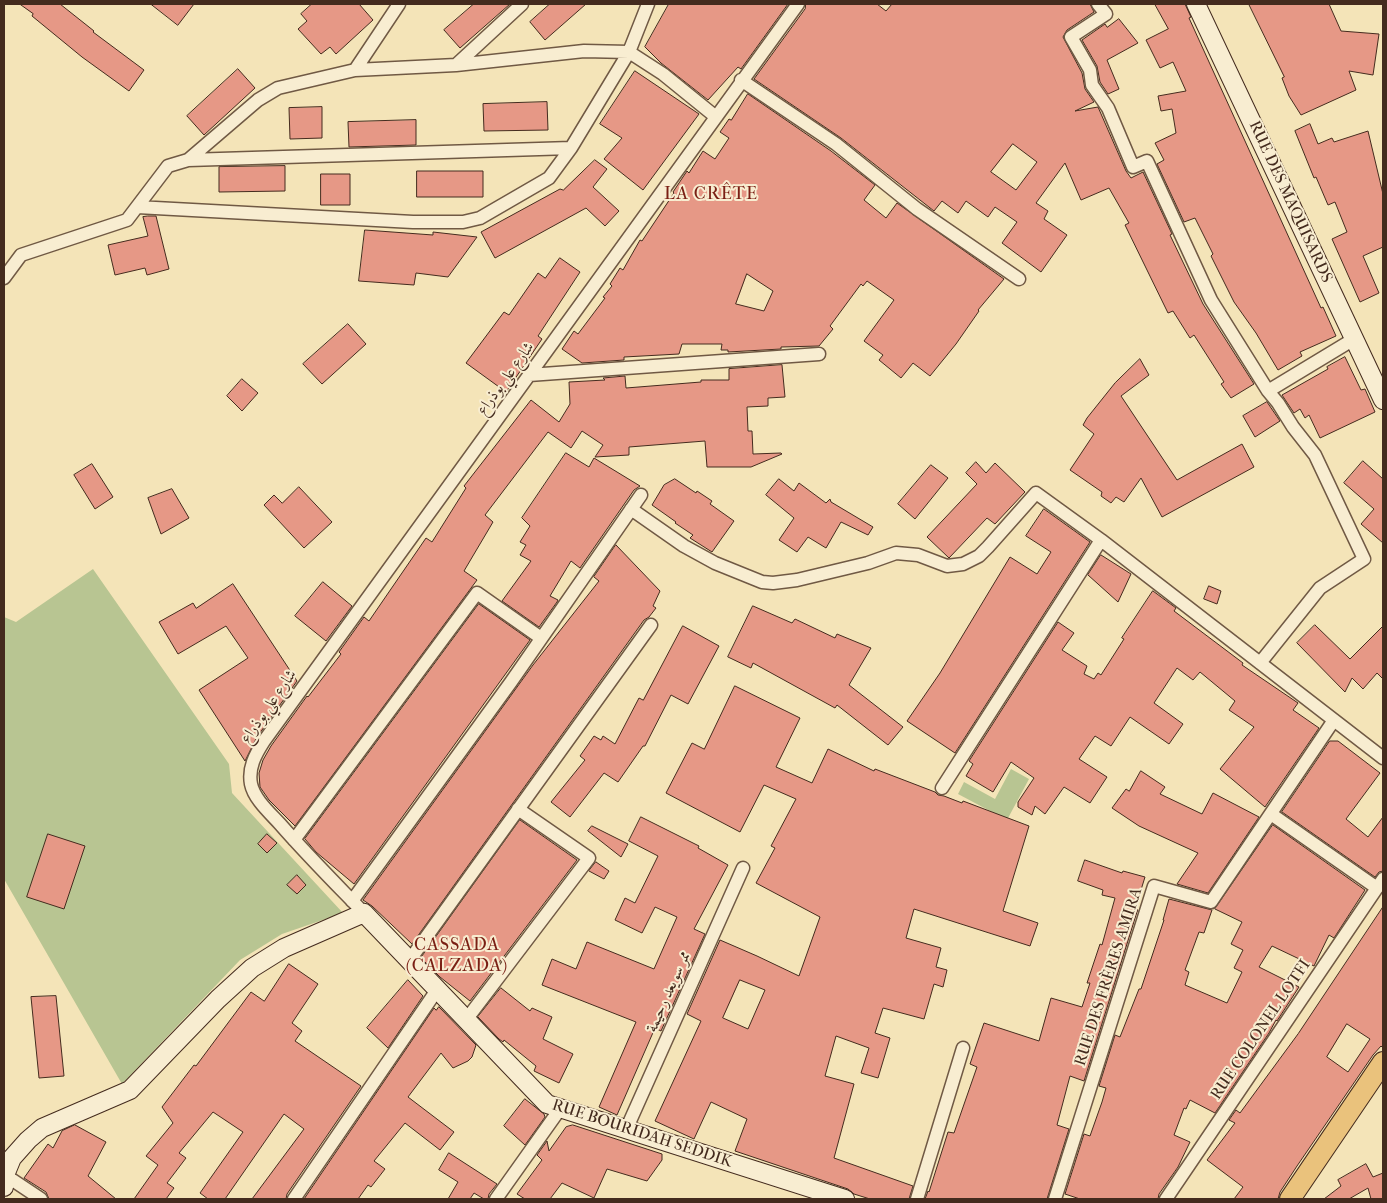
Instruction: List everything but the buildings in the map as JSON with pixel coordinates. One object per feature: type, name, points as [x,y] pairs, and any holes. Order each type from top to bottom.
[{"type":"main road","name":"RUE DES MAQUISARDS","points":[[1196,4],[1383,400]]},
{"type":"main road","name":"RUE BOURIDAH SEDDIK","points":[[358,907],[547,1104],[845,1199]]},
{"type":"main road","points":[[4,1181],[12,1158],[42,1128],[130,1090],[218,999],[252,968],[358,907]]},
{"type":"main road","points":[[1290,1199],[1383,1062]]},
{"type":"street","points":[[354,70],[399,4]]},
{"type":"street","points":[[456,65],[522,4]]},
{"type":"street","points":[[137,207],[413,222],[463,222],[480,218],[549,178],[571,148],[629,52],[648,4]]},
{"type":"street","name":"شارع علي بوذراع","points":[[250,777],[253,760],[264,741],[741,80],[798,4]]},
{"type":"street","points":[[1098,4],[1106,14],[1071,37],[1090,70],[1092,85],[1108,108],[1134,167],[1147,160],[1211,300],[1292,427],[1315,455],[1364,559],[1320,588],[1260,663]]},
{"type":"street","points":[[188,160],[258,100],[278,88],[354,70],[456,65],[584,51],[629,52],[663,74],[716,117]]},
{"type":"street","points":[[741,80],[836,144],[917,209],[1019,279]]},
{"type":"street","points":[[4,278],[21,255],[127,220],[168,166],[188,160],[571,148]]},
{"type":"street","points":[[1268,391],[1354,338]]},
{"type":"street","points":[[529,375],[819,354]]},
{"type":"street","points":[[631,509],[684,546],[715,563],[762,582],[773,583],[806,578],[896,554],[918,555],[947,566],[963,564],[978,556],[988,547],[1036,493],[1383,758]]},
{"type":"street","points":[[358,907],[641,495]]},
{"type":"street","points":[[942,788],[1100,540]]},
{"type":"street","points":[[294,840],[477,592],[541,638]]},
{"type":"street","points":[[409,961],[651,625]]},
{"type":"street","name":"RUE DES FRÈRES AMIRA","points":[[1054,1199],[1154,886],[1211,902],[1334,720]]},
{"type":"street","name":"RUE BOURIDAH SEDDIK","points":[[250,777],[252,788],[257,798],[358,907]]},
{"type":"street","points":[[466,1020],[589,858],[518,809]]},
{"type":"street","points":[[1271,814],[1380,884]]},
{"type":"street","name":"ممر سويعد رحيمة","points":[[626,1130],[743,868]]},
{"type":"street","name":"RUE COLONEL LOTFI","points":[[1166,1199],[1380,884]]},
{"type":"street","points":[[294,1199],[437,990]]},
{"type":"street","points":[[917,1199],[963,1048]]},
{"type":"street","points":[[496,1199],[560,1108]]},
{"type":"street","points":[[4,1181],[41,1199]]},
{"type":"green space","points":[[93,569],[229,764],[232,793],[343,913],[282,934],[240,960],[122,1084],[4,879],[4,617],[16,622]]},
{"type":"green space","points":[[1011,769],[1029,779],[1007,820],[958,794],[964,782],[995,799]]},
{"type":"district","name":"LA CRÊTE","points":[[711,195]]},
{"type":"district","name":"CASSADA (CALZADA)","points":[[457,956]]}]
